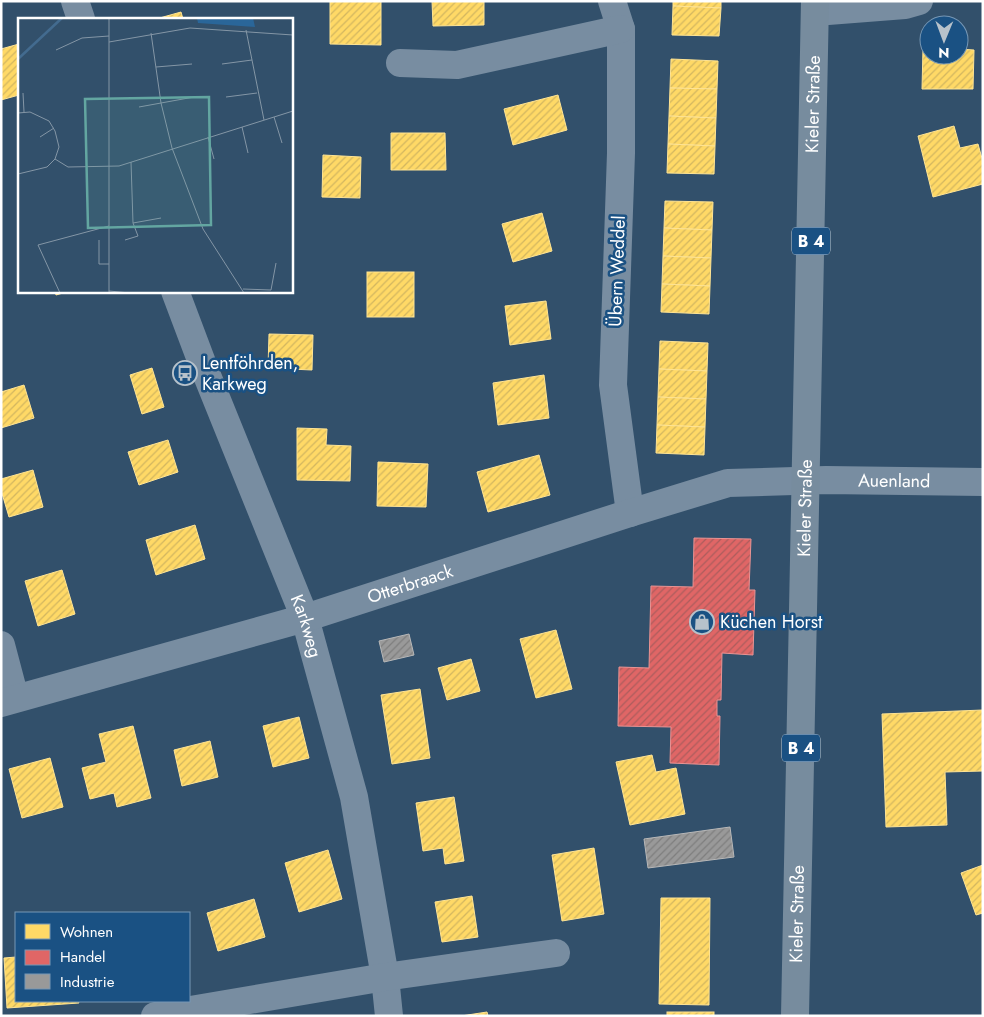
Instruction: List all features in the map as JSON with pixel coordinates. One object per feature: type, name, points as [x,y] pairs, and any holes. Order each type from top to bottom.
[{"type":"main road","name":"Kieler Straße","points":[[795,1016],[815,7]]},
{"type":"street","points":[[75,1],[81,18]]},
{"type":"street","name":"Übern Weddel","points":[[612,1],[620,29],[621,153],[614,385],[630,513]]},
{"type":"street","points":[[815,7],[905,5],[920,1]]},
{"type":"street","points":[[400,63],[457,65],[620,29]]},
{"type":"street","name":"Karkweg","points":[[175,292],[305,618],[354,797],[385,978],[389,1016]]},
{"type":"street","name":"Auenland","points":[[806,480],[983,482]]},
{"type":"street","name":"Otterbraack","points":[[1,645],[8,701],[305,618],[728,483],[806,480]]},
{"type":"street","points":[[155,1016],[385,978],[556,953]]},
{"type":"building: Wohnen","points":[[330,1],[381,1],[381,45],[330,44]]},
{"type":"building: Wohnen","points":[[432,1],[484,1],[484,25],[433,26]]},
{"type":"building: Wohnen","points":[[673,1],[721,1],[721,8],[673,6]]},
{"type":"building: Wohnen","points":[[673,6],[721,8],[719,36],[672,35]]},
{"type":"building: Wohnen","points":[[181,12],[183,18],[160,18]]},
{"type":"building: Wohnen","points":[[18,44],[18,95],[1,100],[1,49]]},
{"type":"building: Wohnen","points":[[969,50],[974,50],[973,89],[922,89],[923,65],[969,65]]},
{"type":"building: Wohnen","points":[[671,59],[718,61],[717,89],[670,88]]},
{"type":"building: Wohnen","points":[[670,88],[717,89],[716,118],[669,116]]},
{"type":"building: Wohnen","points":[[558,95],[567,130],[513,145],[504,109]]},
{"type":"building: Wohnen","points":[[669,116],[716,118],[715,146],[668,144]]},
{"type":"building: Wohnen","points":[[954,126],[960,148],[978,144],[983,162],[983,184],[933,197],[918,136]]},
{"type":"building: Wohnen","points":[[391,133],[445,133],[446,170],[391,170]]},
{"type":"building: Wohnen","points":[[668,144],[715,146],[714,174],[667,173]]},
{"type":"building: Wohnen","points":[[323,155],[361,157],[360,198],[322,197]]},
{"type":"building: Wohnen","points":[[665,201],[713,202],[712,230],[664,228]]},
{"type":"building: Wohnen","points":[[542,213],[552,251],[513,262],[502,224]]},
{"type":"building: Wohnen","points":[[664,228],[712,230],[711,258],[663,256]]},
{"type":"building: Wohnen","points":[[663,256],[711,258],[710,286],[662,284]]},
{"type":"building: Wohnen","points":[[367,272],[414,272],[414,317],[367,317]]},
{"type":"building: Wohnen","points":[[662,284],[710,286],[709,314],[661,312]]},
{"type":"building: Wohnen","points":[[55,292],[66,292],[56,295]]},
{"type":"building: Wohnen","points":[[546,301],[551,339],[510,345],[505,306]]},
{"type":"building: Wohnen","points":[[269,334],[313,335],[312,370],[268,368]]},
{"type":"building: Wohnen","points":[[660,341],[708,343],[707,371],[659,369]]},
{"type":"building: Wohnen","points":[[152,368],[164,407],[142,414],[130,375]]},
{"type":"building: Wohnen","points":[[659,369],[707,371],[706,399],[658,397]]},
{"type":"building: Wohnen","points":[[544,375],[549,418],[498,425],[493,383]]},
{"type":"building: Wohnen","points":[[24,385],[34,418],[1,428],[1,392]]},
{"type":"building: Wohnen","points":[[658,397],[706,399],[705,427],[657,425]]},
{"type":"building: Wohnen","points":[[657,425],[705,427],[704,455],[656,453]]},
{"type":"building: Wohnen","points":[[297,428],[327,429],[326,445],[351,446],[350,481],[297,480]]},
{"type":"building: Wohnen","points":[[168,440],[178,472],[139,485],[128,452]]},
{"type":"building: Wohnen","points":[[539,455],[550,495],[488,512],[477,472]]},
{"type":"building: Wohnen","points":[[378,462],[428,464],[426,507],[377,506]]},
{"type":"building: Wohnen","points":[[33,470],[43,507],[9,517],[1,490],[1,479]]},
{"type":"building: Wohnen","points":[[195,525],[205,559],[156,575],[146,540]]},
{"type":"building: Wohnen","points":[[62,570],[75,614],[38,626],[25,581]]},
{"type":"building: Wohnen","points":[[556,630],[572,689],[536,698],[520,639]]},
{"type":"building: Wohnen","points":[[471,659],[480,691],[447,700],[438,668]]},
{"type":"building: Wohnen","points":[[420,689],[430,758],[392,764],[381,695]]},
{"type":"building: Wohnen","points":[[983,710],[983,771],[945,772],[947,825],[886,827],[882,714]]},
{"type":"building: Wohnen","points":[[299,717],[309,758],[273,767],[263,726]]},
{"type":"building: Wohnen","points":[[133,726],[151,798],[117,807],[114,793],[90,799],[82,768],[106,762],[99,734]]},
{"type":"building: Wohnen","points":[[210,741],[218,777],[182,786],[174,750]]},
{"type":"building: Wohnen","points":[[652,755],[656,772],[676,768],[685,814],[630,825],[616,762]]},
{"type":"building: Wohnen","points":[[50,758],[63,807],[22,818],[9,769]]},
{"type":"building: Wohnen","points":[[454,797],[464,861],[445,864],[443,848],[423,851],[416,803]]},
{"type":"building: Wohnen","points":[[594,848],[604,914],[562,921],[552,855]]},
{"type":"building: Wohnen","points":[[328,850],[342,899],[299,912],[285,863]]},
{"type":"building: Wohnen","points":[[983,865],[983,913],[976,915],[961,873]]},
{"type":"building: Wohnen","points":[[472,896],[478,937],[442,942],[435,902]]},
{"type":"building: Wohnen","points":[[661,898],[710,898],[709,1005],[659,1004]]},
{"type":"building: Wohnen","points":[[254,899],[265,937],[218,951],[207,913]]},
{"type":"building: Wohnen","points":[[15,957],[15,1002],[79,1003],[7,1008],[4,958]]},
{"type":"building: Wohnen","points":[[487,1012],[488,1016],[461,1016]]},
{"type":"building: Wohnen","points":[[667,1012],[714,1012],[714,1016],[667,1016]]},
{"type":"building: Handel","name":"Küchen Horst","points":[[694,538],[751,539],[749,590],[755,590],[753,655],[722,653],[721,700],[717,700],[717,716],[720,716],[719,765],[670,763],[671,727],[618,726],[619,667],[649,668],[651,586],[693,587]]},
{"type":"building: Industrie","points":[[409,634],[414,655],[384,662],[379,641]]},
{"type":"building: Industrie","points":[[730,827],[734,857],[648,868],[644,839]]},
{"type":"place","name":"Lentföhrden, Karkweg","points":[[185,373]]},
{"type":"place","name":"Küchen Horst","points":[[702,622]]}]
